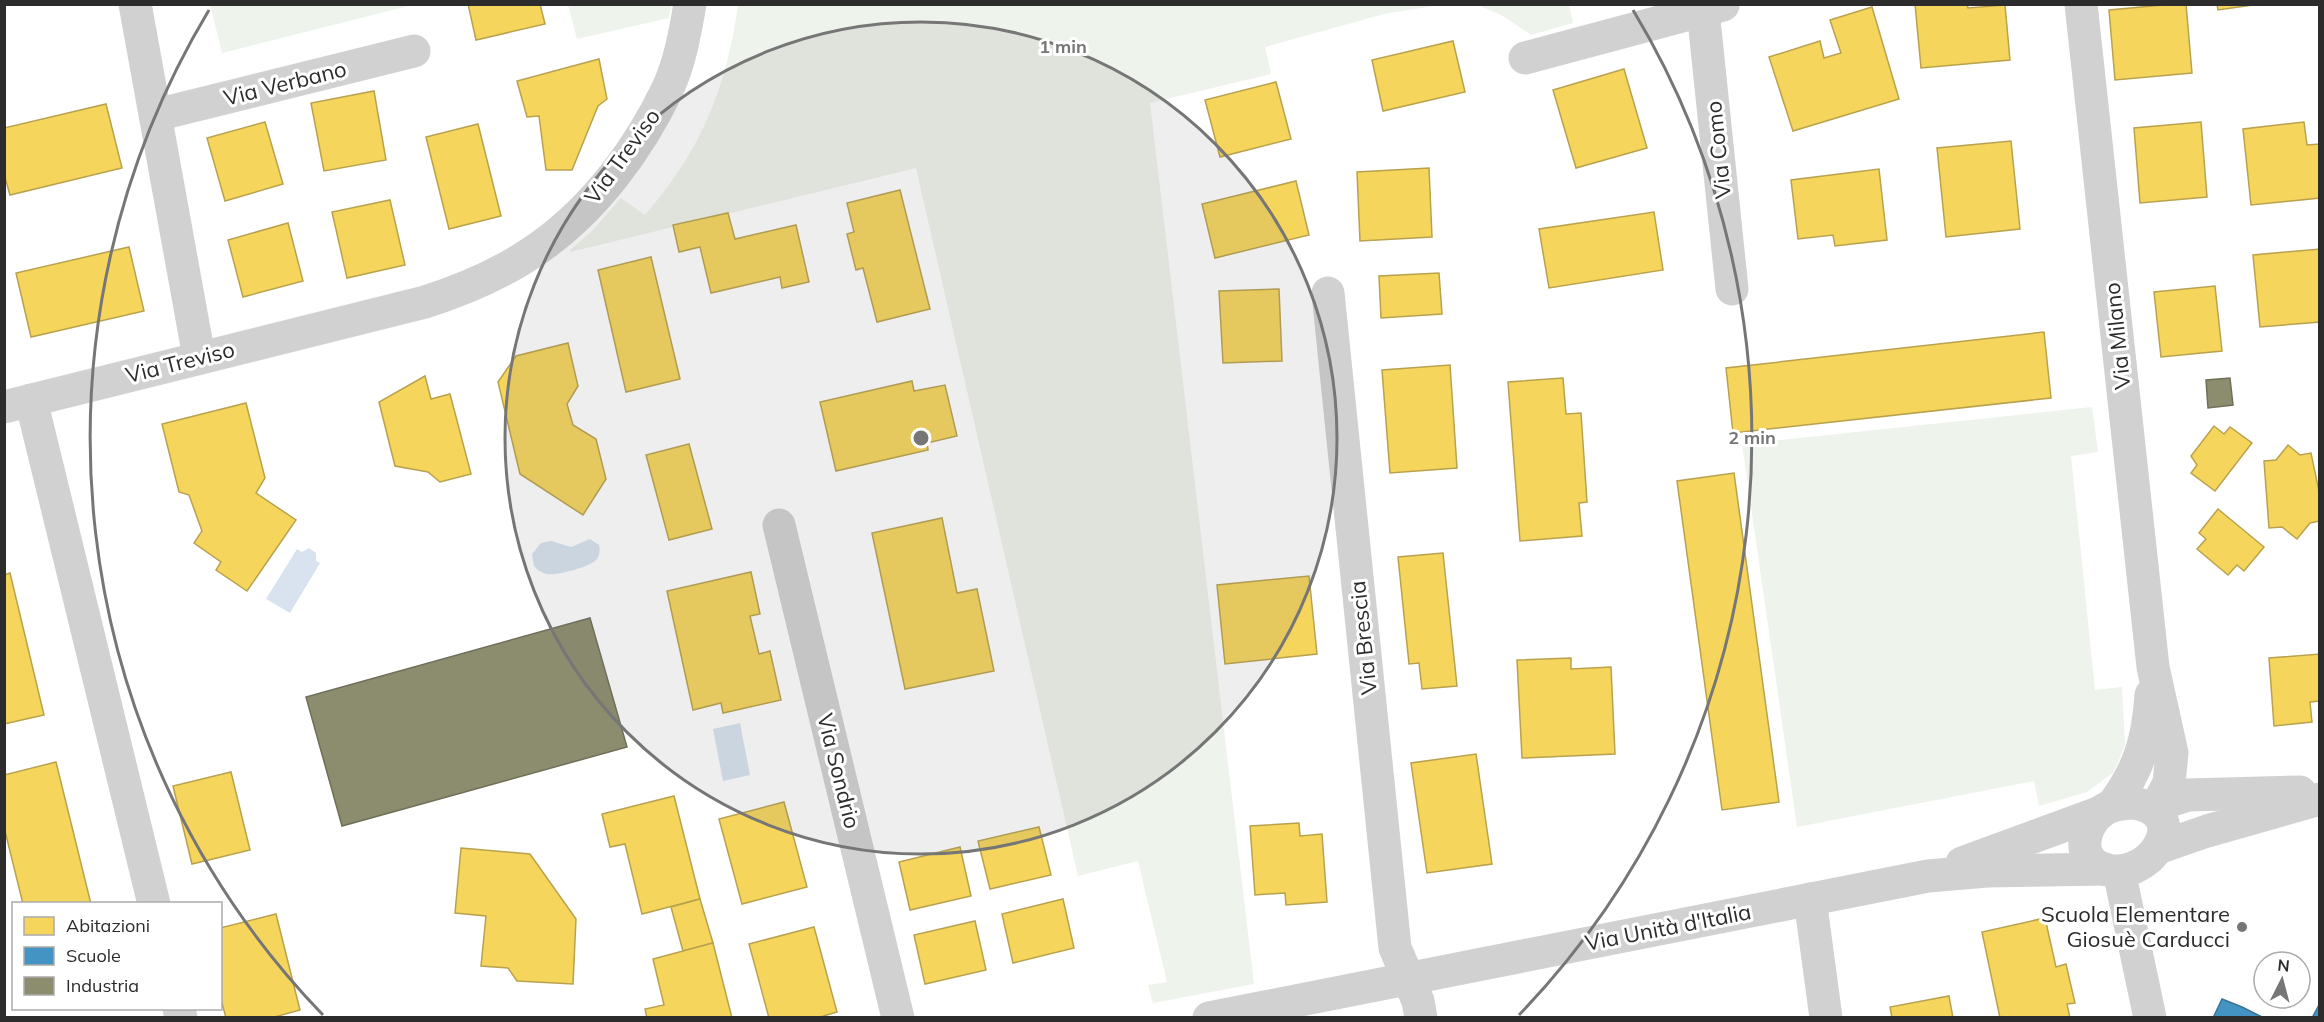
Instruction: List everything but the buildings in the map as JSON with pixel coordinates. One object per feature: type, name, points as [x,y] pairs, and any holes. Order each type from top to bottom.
[{"type":"street","points":[[135,4],[199,357]]},
{"type":"street","name":"Via Treviso","points":[[154,902],[18,403],[425,302],[478,282],[540,247],[565,227],[604,186],[639,140],[668,87],[683,43],[690,4]]},
{"type":"street","name":"Via Milano","points":[[2081,4],[2153,667],[2170,741],[2172,764],[2169,783],[2155,809]]},
{"type":"street","points":[[1525,58],[1714,7]]},
{"type":"street","name":"Via Como","points":[[1714,7],[1731,289]]},
{"type":"street","name":"Via Verbano","points":[[156,115],[414,51]]},
{"type":"street","name":"Via Brescia","points":[[1328,293],[1395,948],[1409,979]]},
{"type":"street","name":"Via Sondrio","points":[[779,525],[898,1017]]},
{"type":"street","name":"Via Milano","points":[[2107,809],[2129,781],[2145,744],[2150,718],[2153,667]]},
{"type":"street","points":[[2155,809],[2169,801],[2188,795],[2319,792]]},
{"type":"street","points":[[2158,848],[2164,826],[2161,816],[2155,809],[2133,804],[2107,809],[2088,828],[2084,845],[2093,862],[2112,870],[2130,870],[2140,866],[2158,848],[2207,831],[2319,799]]},
{"type":"street","name":"Via Unità d'Italia","points":[[1928,876],[2107,809]]},
{"type":"street","points":[[2112,870],[2150,1017]]},
{"type":"street","name":"Via Unità d'Italia","points":[[1209,1017],[1928,876],[1988,871],[2112,870]]},
{"type":"street","points":[[1810,899],[1826,1017]]},
{"type":"street","points":[[1409,979],[1418,1001],[1421,1017]]},
{"type":"shaded area","points":[[210,4],[412,4],[412,5],[222,53]]},
{"type":"shaded area","points":[[568,4],[671,5],[669,18],[577,39]]},
{"type":"shaded area","points":[[738,5],[1440,5],[1384,14],[1265,47],[1271,74],[1150,103],[1254,984],[1153,1003],[1148,985],[1167,982],[1138,861],[1078,876],[916,168],[570,252],[621,198],[645,215],[682,166],[708,117],[718,91],[733,35]]},
{"type":"shaded area","points":[[1478,5],[1569,5],[1573,23],[1531,35],[1503,16]]},
{"type":"shaded area","points":[[2092,407],[2098,452],[2071,456],[2095,690],[2122,687],[2125,745],[2114,772],[2087,792],[2039,806],[2034,781],[1797,827],[1742,444]]},
{"type":"shaded area","points":[[590,539],[599,545],[600,552],[597,559],[588,565],[557,574],[546,574],[534,566],[532,554],[541,543],[551,541],[571,547]]},
{"type":"shaded area","points":[[309,548],[316,553],[316,561],[320,563],[290,613],[266,599],[297,549],[302,552]]},
{"type":"shaded area","points":[[740,723],[750,775],[723,781],[713,729]]},
{"type":"place","name":"Scuola Elementare Giosuè Carducci","points":[[2242,927]]}]
